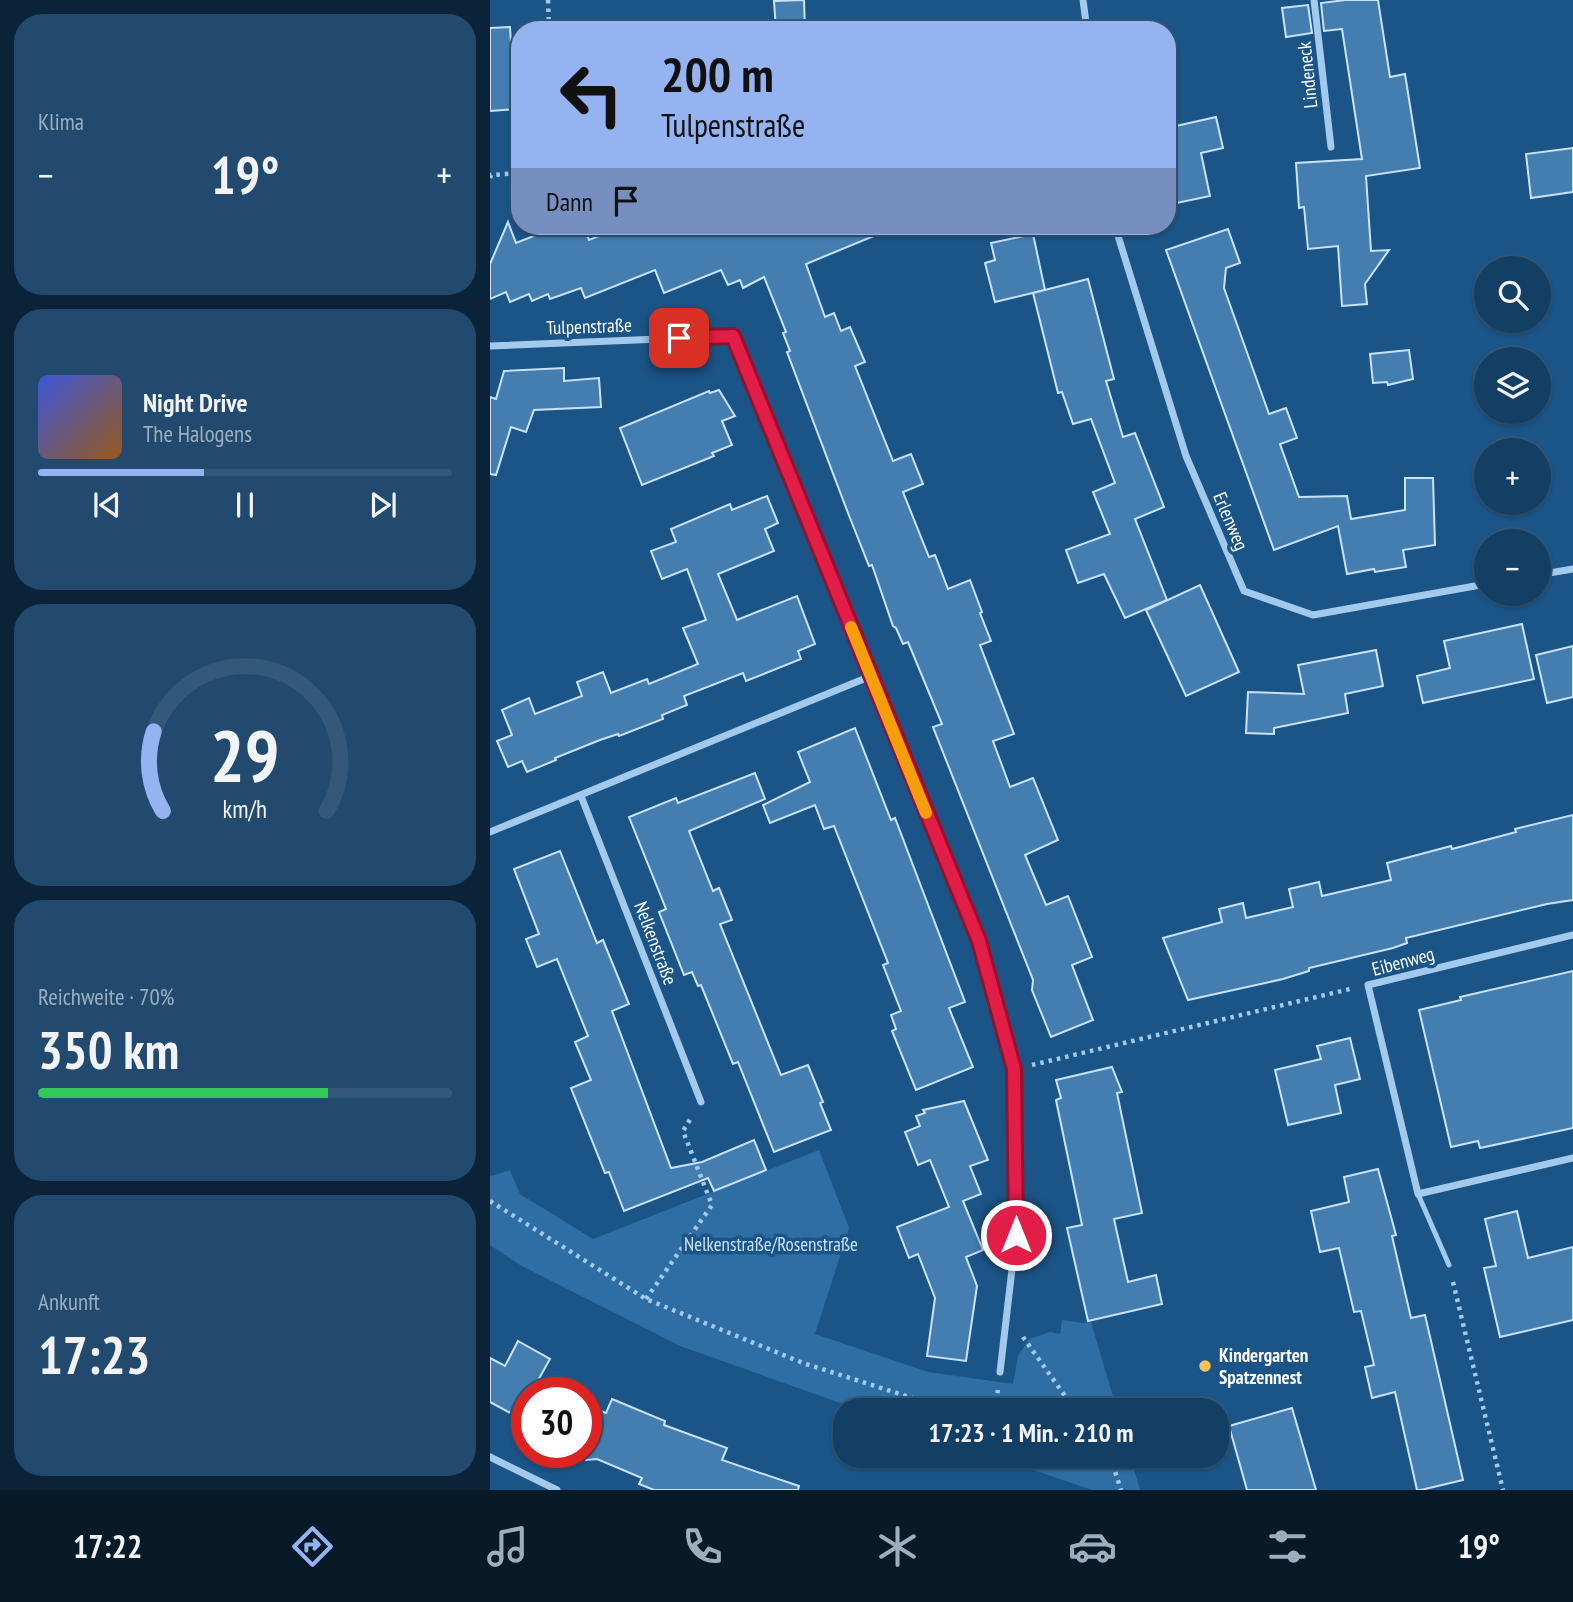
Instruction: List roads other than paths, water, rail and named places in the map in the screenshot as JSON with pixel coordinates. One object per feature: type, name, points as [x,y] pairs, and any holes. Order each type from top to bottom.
[{"type":"street","points":[[1083,0],[1086,21]]},
{"type":"street","name":"Lindeneck","points":[[1314,0],[1331,147]]},
{"type":"street","name":"Erlenweg","points":[[1118,235],[1186,456],[1244,591],[1313,615],[1474,586]]},
{"type":"street","name":"Tulpenstraße","points":[[490,346],[733,336],[979,941],[1014,1069],[1016,1235],[1000,1372]]},
{"type":"street","points":[[1551,573],[1573,569]]},
{"type":"street","points":[[490,832],[871,676]]},
{"type":"street","name":"Nelkenstraße","points":[[581,796],[701,1102]]},
{"type":"street","name":"Eibenweg","points":[[1418,1194],[1368,985],[1573,935]]},
{"type":"street","points":[[1418,1194],[1573,1158]]},
{"type":"street","points":[[490,1457],[557,1490]]},
{"type":"lane","name":"Eibenweg","points":[[1418,1194],[1449,1265]]},
{"type":"place","name":"Kindergarten Spatzennest","points":[[1205,1366]]},
{"type":"park label","name":"Nelkenstraße/Rosenstraße","points":[[771,1244]]}]
